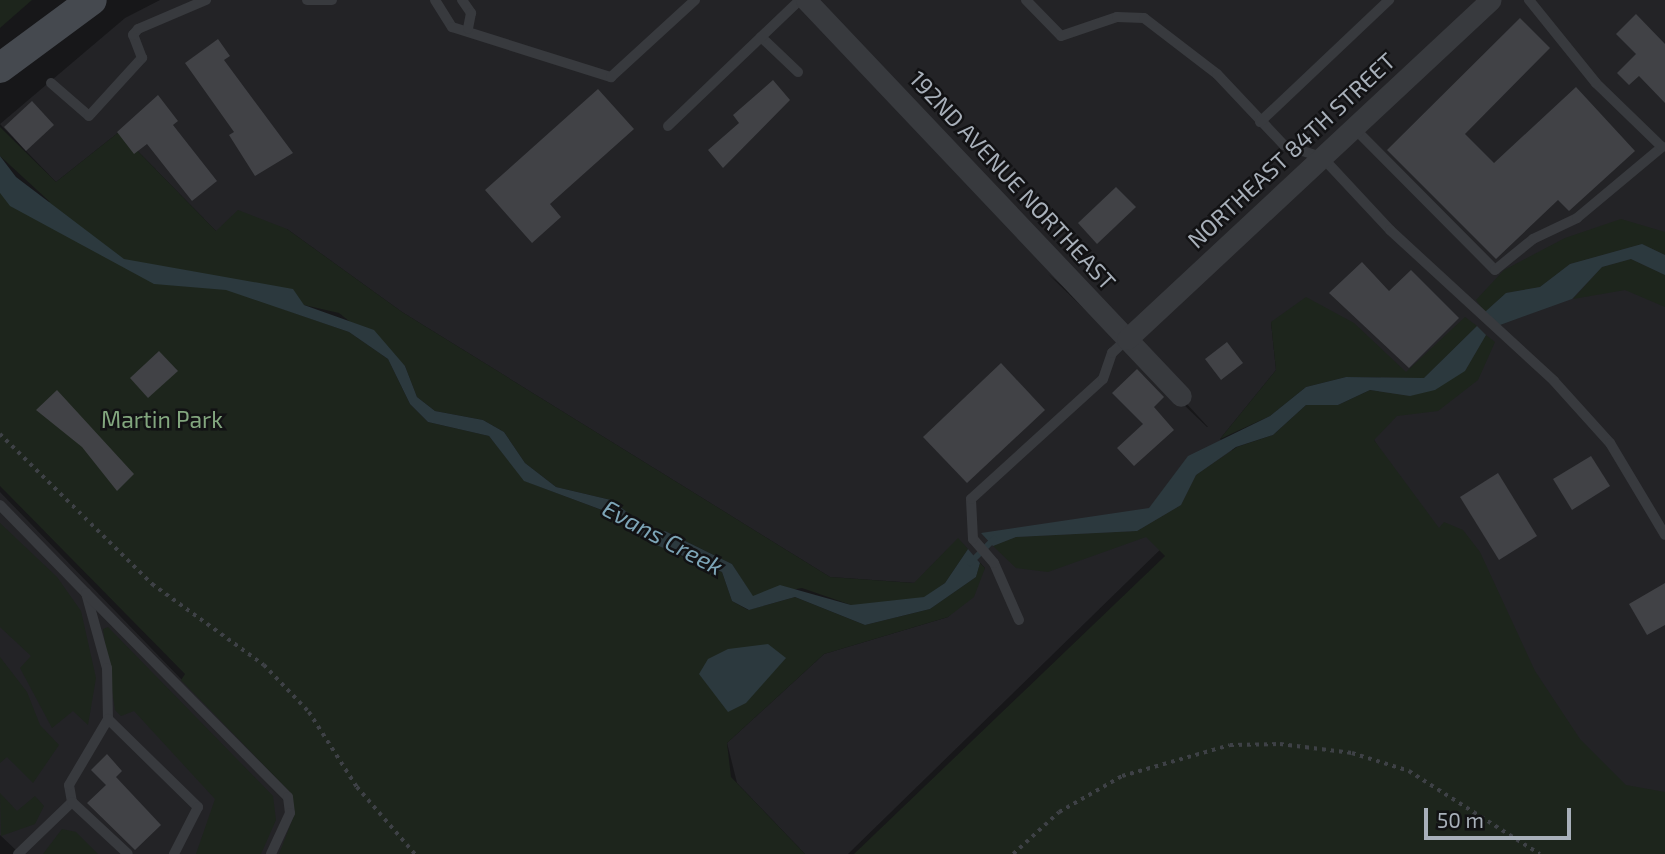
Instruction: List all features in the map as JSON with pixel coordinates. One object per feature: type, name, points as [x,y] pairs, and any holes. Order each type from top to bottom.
[{"type":"main road","points":[[0,68],[92,0]]},
{"type":"street","name":"192ND AVENUE NORTHEAST","points":[[806,0],[1181,396]]},
{"type":"street","name":"NORTHEAST 84TH STREET","points":[[1127,339],[1490,0]]},
{"type":"lane","points":[[51,83],[89,116],[142,58],[134,35],[138,29],[206,0]]},
{"type":"lane","points":[[307,0],[331,0]]},
{"type":"lane","points":[[435,0],[452,27],[468,29],[513,50],[611,76],[695,0]]},
{"type":"lane","points":[[462,0],[471,13],[468,29]]},
{"type":"lane","points":[[668,126],[800,0]]},
{"type":"lane","points":[[1026,0],[1061,36],[1117,17],[1144,18],[1217,74],[1284,145],[1322,157],[1610,443],[1665,535]]},
{"type":"lane","points":[[1260,122],[1390,0]]},
{"type":"lane","points":[[1354,128],[1495,270],[1533,239],[1577,218],[1662,147],[1596,83],[1529,0]]},
{"type":"lane","points":[[761,37],[798,72]]},
{"type":"lane","points":[[1019,621],[994,563],[972,540],[971,499],[1102,379],[1112,353],[1127,339]]},
{"type":"lane","points":[[0,505],[288,797],[290,813],[271,854]]},
{"type":"lane","points":[[86,593],[107,668],[108,719],[69,785],[72,802],[128,854]]},
{"type":"lane","points":[[108,719],[198,807],[174,854]]},
{"type":"lane","points":[[18,854],[72,802]]},
{"type":"path","points":[[0,434],[152,584],[225,635],[309,712],[357,787],[415,854]]},
{"type":"path","points":[[1013,854],[1059,812],[1122,776],[1230,745],[1280,744],[1352,753],[1409,771],[1540,854]]},
{"type":"shaded area","points":[[160,0],[1665,0],[1665,820],[1598,784],[1374,440],[1382,363],[1271,322],[1276,370],[1220,439],[1247,465],[848,854],[805,854],[737,783],[727,743],[824,654],[948,617],[985,568],[958,539],[915,583],[830,577],[402,312],[287,229],[216,231],[119,132],[56,182],[0,124],[125,18]],"holes":[[[1048,274],[1127,339],[1208,427]]]},
{"type":"shaded area","points":[[0,492],[181,679],[334,783],[305,854],[20,854],[0,835]]},
{"type":"green space","points":[[0,0],[32,0],[0,28]]},
{"type":"green space","name":"Martin Park","points":[[0,127],[56,182],[119,132],[216,231],[238,210],[287,229],[402,312],[830,577],[914,583],[958,538],[968,549],[945,583],[925,597],[883,606],[851,605],[802,588],[753,597],[732,564],[665,531],[655,534],[611,500],[556,487],[525,463],[504,432],[483,420],[435,411],[417,397],[405,366],[339,313],[304,305],[280,308],[349,332],[388,359],[410,404],[428,422],[489,436],[525,481],[620,517],[686,559],[722,572],[732,601],[748,610],[795,597],[865,625],[930,609],[976,577],[980,563],[985,568],[974,597],[948,617],[824,654],[727,743],[731,777],[805,854],[279,854],[295,813],[291,793],[181,680],[185,674],[0,486],[0,193],[50,202],[0,156]]},
{"type":"green space","points":[[1621,219],[1665,232],[1665,255],[1642,244],[1570,264],[1540,287],[1506,293],[1485,312],[1476,300],[1504,270],[1565,238]]},
{"type":"green space","points":[[1631,259],[1665,275],[1665,307],[1625,290],[1573,299],[1602,267]]},
{"type":"green space","points":[[1306,297],[1354,323],[1406,372],[1465,317],[1477,326],[1424,378],[1346,377],[1306,387],[1270,416],[1220,439],[1276,370],[1271,322]]},
{"type":"green space","points":[[1486,335],[1495,342],[1478,380],[1438,411],[1397,416],[1374,440],[1439,528],[1444,522],[1463,530],[1480,552],[1535,671],[1580,739],[1626,785],[1665,792],[1665,854],[854,854],[1165,556],[1146,537],[1048,572],[1016,568],[993,546],[1016,537],[1137,531],[1181,505],[1196,475],[1237,447],[1273,435],[1306,405],[1338,405],[1370,390],[1410,396],[1465,371]]},
{"type":"green space","points":[[0,523],[57,577],[81,611],[96,678],[88,725],[73,711],[52,728],[20,668],[31,656],[0,627]]},
{"type":"green space","points":[[108,627],[273,796],[276,820],[261,854],[196,854],[215,799],[134,711],[121,716],[115,710],[103,629]]},
{"type":"green space","points":[[0,657],[27,692],[40,725],[59,745],[33,783],[7,757],[0,763]]},
{"type":"green space","points":[[0,793],[17,811],[35,796],[44,806],[35,824],[1,836]]},
{"type":"green space","points":[[62,829],[76,832],[98,854],[43,854]]},
{"type":"water","points":[[0,156],[16,177],[124,259],[293,289],[304,305],[374,330],[405,366],[417,397],[435,411],[483,420],[504,432],[525,463],[556,487],[611,500],[655,533],[665,531],[732,564],[753,596],[780,585],[851,605],[924,597],[945,583],[968,549],[980,563],[976,577],[930,609],[865,625],[795,597],[749,610],[732,601],[722,572],[649,542],[618,516],[524,481],[489,436],[428,422],[410,404],[388,359],[349,332],[226,290],[154,284],[10,206],[0,193]]},
{"type":"water","points":[[1642,244],[1665,255],[1665,275],[1631,259],[1602,267],[1572,299],[1500,325],[1485,312],[1506,293],[1540,287],[1570,264]]},
{"type":"water","points":[[1477,326],[1486,335],[1465,371],[1435,390],[1410,396],[1370,390],[1338,405],[1306,405],[1273,435],[1236,447],[1196,475],[1181,505],[1137,531],[1016,537],[993,546],[981,533],[1149,508],[1188,456],[1270,416],[1306,387],[1346,377],[1424,378]]},
{"type":"water","points":[[768,644],[786,658],[746,703],[728,712],[699,674],[708,659],[728,649]]},
{"type":"building","points":[[1636,14],[1665,44],[1665,103],[1639,76],[1629,85],[1617,73],[1636,54],[1616,34]]},
{"type":"building","points":[[1520,18],[1550,48],[1465,134],[1494,163],[1576,87],[1635,151],[1569,211],[1558,200],[1496,259],[1387,150]]},
{"type":"building","points":[[218,39],[230,56],[224,60],[293,153],[255,176],[229,135],[234,132],[185,63]]},
{"type":"building","points":[[773,80],[790,100],[723,168],[708,150],[739,123],[733,115]]},
{"type":"building","points":[[598,89],[634,129],[550,204],[561,217],[532,243],[485,190]]},
{"type":"building","points":[[158,95],[178,121],[173,125],[217,181],[192,201],[147,144],[134,154],[117,132]]},
{"type":"building","points":[[32,101],[54,125],[26,151],[4,127]]},
{"type":"building","points":[[1116,187],[1136,207],[1097,244],[1078,223]]},
{"type":"building","points":[[1362,262],[1389,291],[1411,270],[1459,318],[1409,368],[1329,293]]},
{"type":"building","points":[[1227,342],[1243,363],[1221,380],[1205,359]]},
{"type":"building","points":[[159,351],[178,371],[148,398],[130,378]]},
{"type":"building","points":[[1001,363],[1045,410],[967,483],[923,437]]},
{"type":"building","points":[[1137,369],[1164,397],[1154,407],[1174,430],[1134,466],[1117,448],[1143,424],[1112,393]]},
{"type":"building","points":[[57,390],[134,474],[117,491],[82,447],[36,410]]},
{"type":"building","points":[[1591,456],[1610,486],[1572,510],[1553,479]]},
{"type":"building","points":[[1498,473],[1537,536],[1499,560],[1460,497]]},
{"type":"building","points":[[1665,583],[1665,625],[1647,635],[1629,604]]},
{"type":"building","points":[[107,754],[122,771],[116,777],[161,825],[135,850],[87,803],[106,785],[91,770]]},
{"type":"waterway","name":"Evans Creek","points":[[970,563],[994,539]]}]
